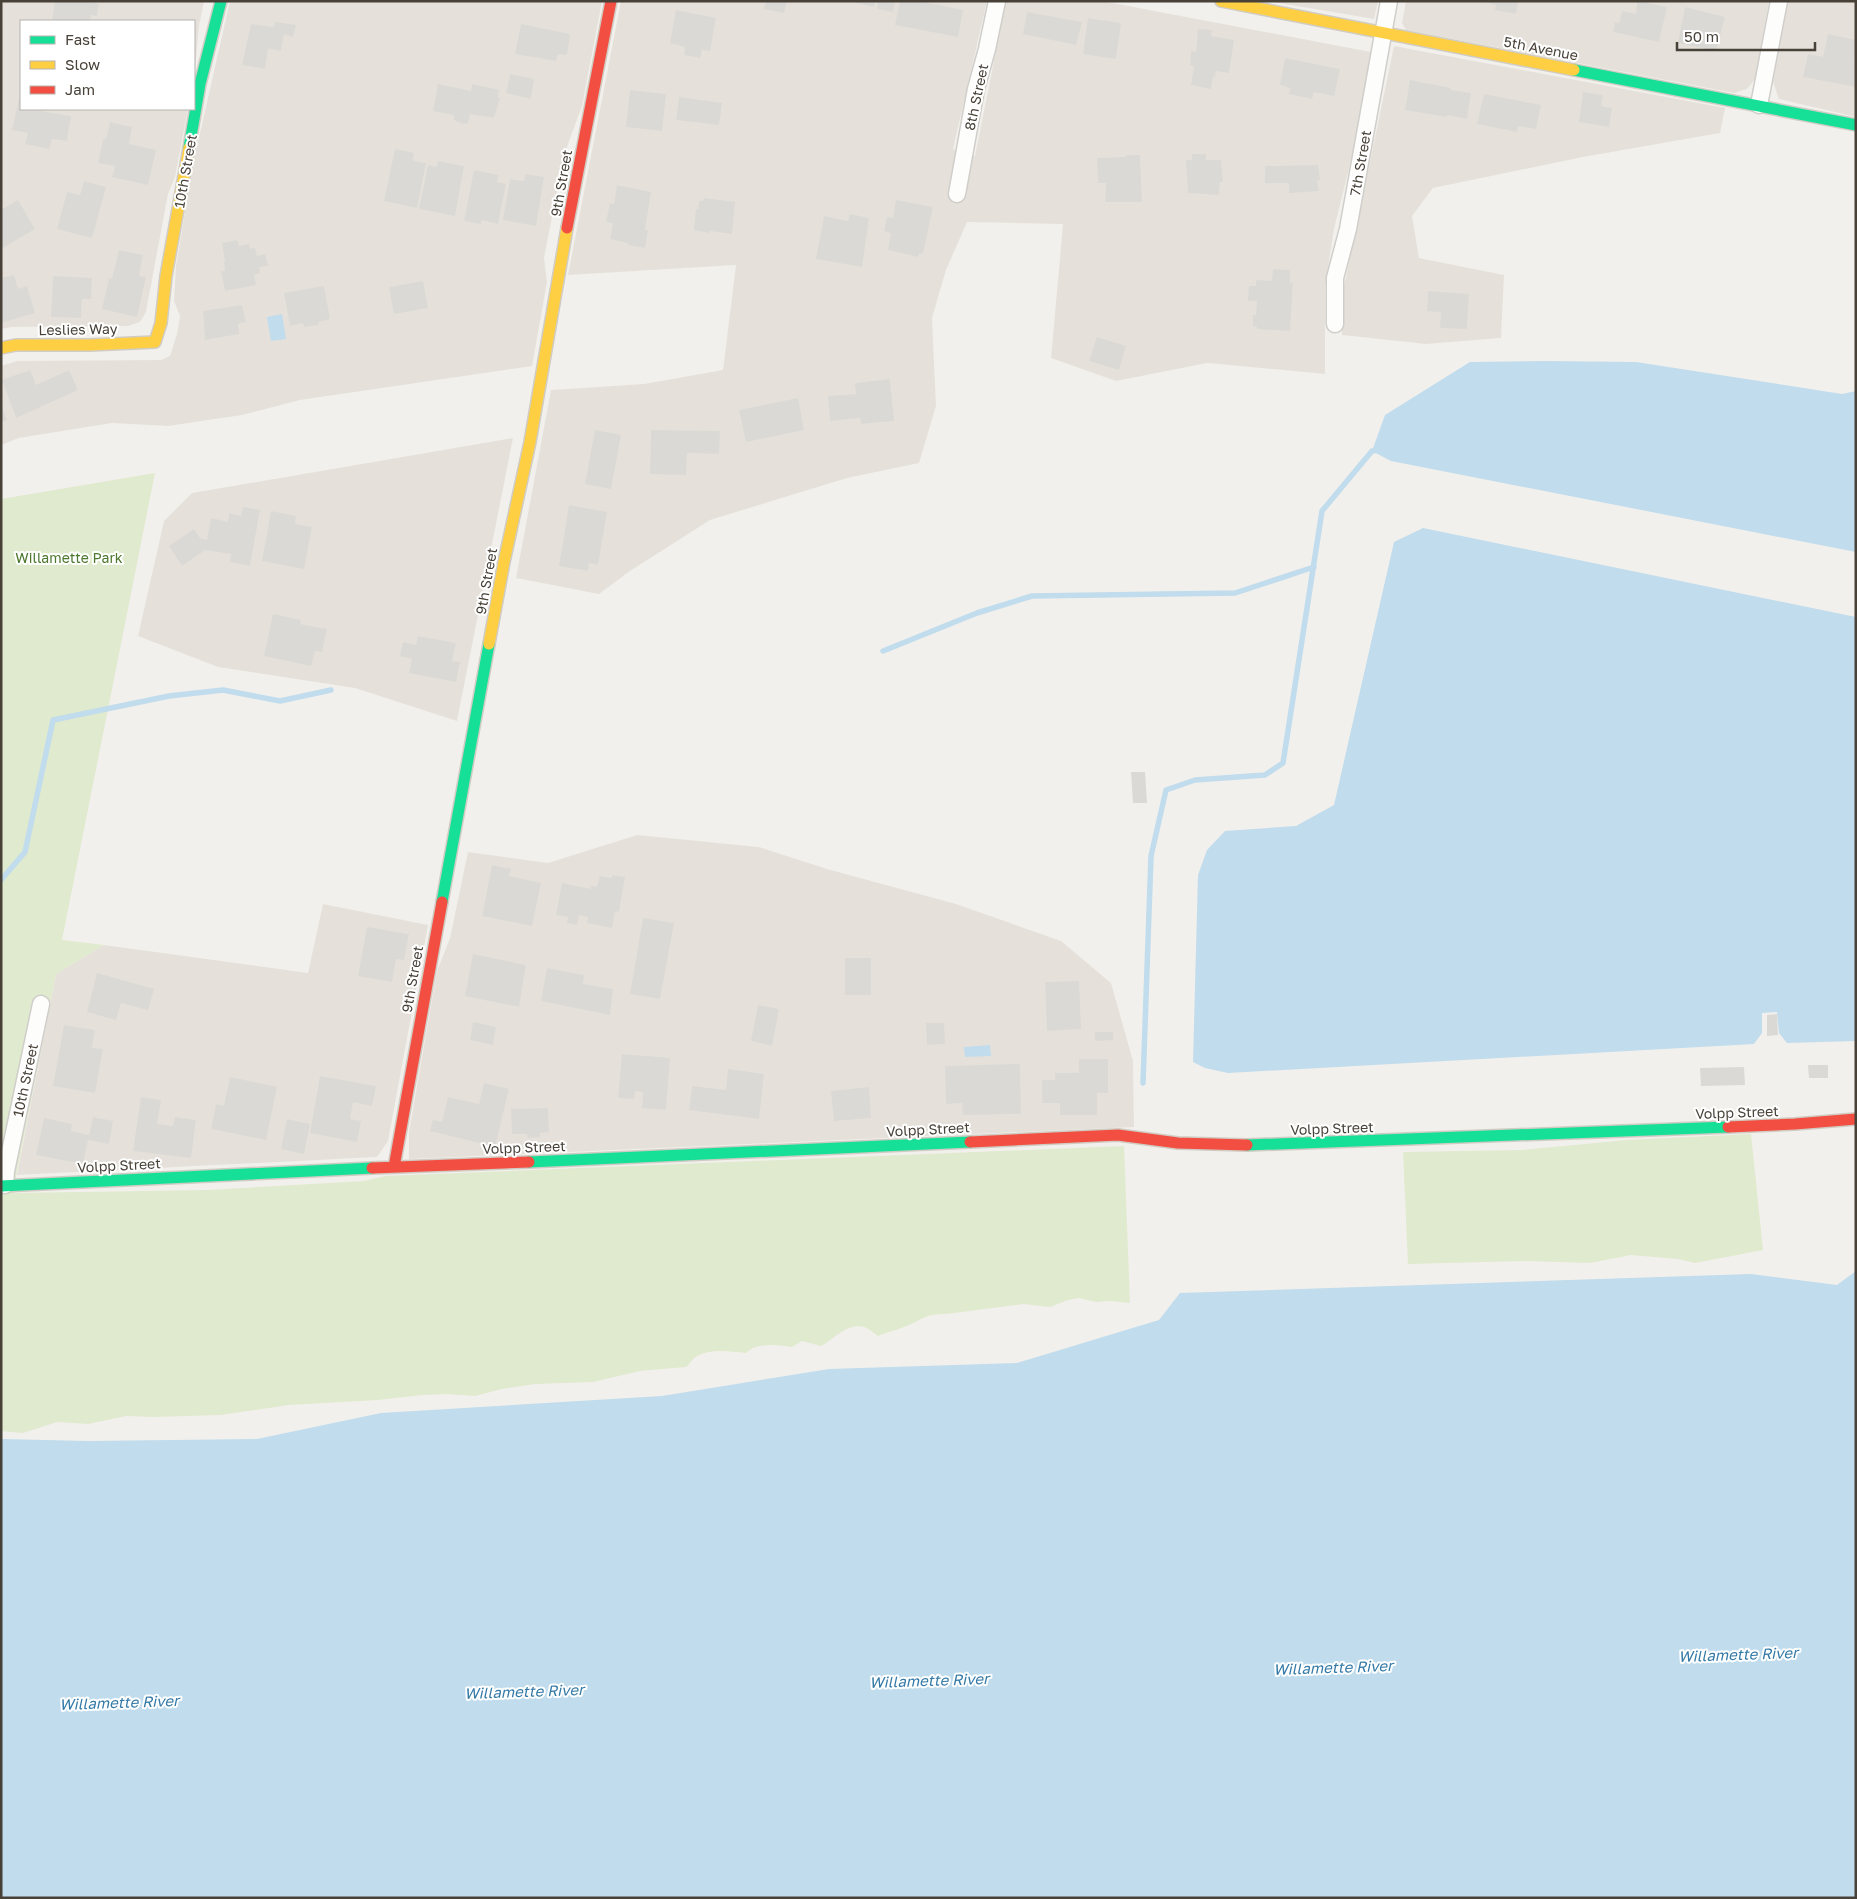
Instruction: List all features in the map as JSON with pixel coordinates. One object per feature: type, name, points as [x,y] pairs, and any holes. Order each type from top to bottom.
[{"type":"street","name":"10th Street","points":[[155,342],[162,316],[166,276],[200,84],[221,1]]},
{"type":"street","name":"9th Street","points":[[394,1167],[504,562],[530,442],[556,286],[611,1]]},
{"type":"street","name":"8th Street","points":[[957,194],[976,89],[997,1]]},
{"type":"street","name":"5th Avenue","points":[[1221,1],[1856,125]]},
{"type":"street","name":"7th Street","points":[[1334,324],[1335,278],[1348,229],[1390,1]]},
{"type":"street","points":[[1760,105],[1779,1]]},
{"type":"street","name":"Leslies Way","points":[[1,348],[16,345],[90,345],[155,342]]},
{"type":"street","name":"10th Street","points":[[3,1186],[41,1004]]},
{"type":"street","name":"Volpp Street","points":[[3,1186],[1118,1135],[1178,1143],[1236,1145],[1795,1124],[1856,1119]]},
{"type":"shaded area","points":[[1,1],[204,1],[199,26],[195,68],[195,20],[20,20],[20,110],[188,110],[175,177],[168,194],[146,312],[140,322],[128,326],[12,327],[1,329]]},
{"type":"shaded area","points":[[230,1],[602,1],[582,106],[564,155],[544,258],[547,282],[532,366],[300,400],[242,415],[168,426],[112,423],[19,438],[1,445],[1,366],[17,361],[161,360],[170,356],[180,316],[174,301],[176,266],[193,164]]},
{"type":"shaded area","points":[[621,1],[987,1],[953,149],[975,156],[1006,1],[1102,1],[1371,52],[1352,156],[1334,229],[1325,287],[1325,374],[1207,363],[1116,381],[1051,358],[1063,224],[967,222],[946,270],[932,318],[936,406],[919,463],[847,478],[710,520],[630,571],[599,594],[516,578],[551,390],[644,384],[723,370],[736,265],[568,275]]},
{"type":"shaded area","points":[[1267,1],[1378,1],[1374,19]]},
{"type":"shaded area","points":[[1406,1],[1769,1],[1755,79],[1747,89],[1734,93],[1406,30],[1402,23]]},
{"type":"shaded area","points":[[1787,1],[1856,1],[1856,117],[1779,99],[1773,82]]},
{"type":"shaded area","points":[[1394,46],[1725,108],[1720,133],[1583,157],[1433,188],[1412,216],[1419,258],[1504,275],[1501,338],[1426,344],[1342,335],[1340,306]]},
{"type":"shaded area","points":[[513,438],[457,721],[355,688],[218,667],[138,636],[164,521],[192,493]]},
{"type":"shaded area","points":[[637,835],[759,847],[827,869],[956,904],[1061,941],[1111,983],[1133,1061],[1134,1127],[409,1159],[409,1132],[437,971],[450,938],[468,852],[548,863]]},
{"type":"shaded area","points":[[323,904],[428,925],[388,1141],[377,1157],[17,1175],[56,974],[104,945],[308,973]]},
{"type":"green space","name":"Willamette Park","points":[[155,473],[62,940],[104,945],[56,974],[16,1177],[15,1193],[207,1190],[364,1181],[385,1176],[1124,1146],[1130,1303],[1096,1302],[1079,1298],[1050,1307],[1023,1304],[932,1315],[878,1336],[869,1329],[858,1326],[846,1329],[821,1346],[802,1341],[792,1347],[774,1345],[756,1347],[746,1353],[709,1352],[696,1357],[686,1367],[640,1371],[593,1382],[536,1384],[502,1389],[475,1396],[422,1395],[378,1400],[289,1405],[221,1415],[126,1416],[88,1424],[57,1422],[23,1433],[1,1431],[1,499]]},
{"type":"green space","points":[[1751,1134],[1763,1250],[1695,1263],[1678,1259],[1631,1255],[1590,1263],[1526,1261],[1408,1264],[1403,1152],[1522,1150],[1627,1140]]},
{"type":"water","points":[[282,314],[286,339],[271,341],[267,317]]},
{"type":"water","points":[[1470,362],[1636,362],[1842,394],[1856,391],[1856,552],[1391,461],[1372,451],[1385,415]]},
{"type":"water","points":[[1423,528],[1856,617],[1856,1041],[1787,1043],[1779,1033],[1777,1012],[1762,1013],[1762,1033],[1754,1044],[1228,1073],[1205,1068],[1193,1062],[1198,875],[1207,850],[1225,831],[1296,826],[1334,805],[1394,542]]},
{"type":"water","points":[[990,1045],[991,1056],[965,1057],[964,1047]]},
{"type":"water","name":"Willamette River","points":[[1856,1271],[1856,1898],[1,1898],[1,1439],[88,1441],[257,1439],[381,1413],[662,1396],[829,1369],[1017,1363],[1159,1320],[1180,1293],[1751,1274],[1837,1285]]},
{"type":"building","points":[[55,1],[85,1],[99,4],[97,16],[91,15],[90,20],[52,20]]},
{"type":"building","points":[[766,1],[787,1],[784,13],[764,9]]},
{"type":"building","points":[[849,1],[875,1],[874,7]]},
{"type":"building","points":[[878,1],[895,1],[893,12],[877,9]]},
{"type":"building","points":[[900,1],[919,1],[963,10],[958,37],[895,25]]},
{"type":"building","points":[[1481,1],[1518,1],[1516,14],[1495,10],[1496,5]]},
{"type":"building","points":[[1637,1],[1667,7],[1659,42],[1613,32],[1615,22],[1619,23],[1622,11],[1636,14]]},
{"type":"building","points":[[1685,7],[1725,17],[1716,51],[1678,43]]},
{"type":"building","points":[[676,10],[716,18],[710,51],[702,50],[700,58],[684,55],[685,47],[670,43]]},
{"type":"building","points":[[1027,12],[1082,22],[1076,45],[1023,34]]},
{"type":"building","points":[[1088,18],[1121,23],[1116,59],[1083,54]]},
{"type":"building","points":[[275,22],[296,25],[293,37],[284,34],[281,51],[268,49],[265,69],[242,65],[251,24],[274,27]]},
{"type":"building","points":[[521,24],[570,34],[567,55],[558,54],[556,61],[515,54]]},
{"type":"building","points":[[1198,29],[1212,30],[1211,36],[1234,40],[1229,73],[1216,71],[1211,89],[1191,85],[1194,66],[1190,65],[1191,51],[1196,52]]},
{"type":"building","points":[[1828,34],[1856,40],[1854,62],[1856,62],[1856,87],[1803,77],[1808,54],[1823,57]]},
{"type":"building","points":[[1285,58],[1340,69],[1334,96],[1314,92],[1312,99],[1289,94],[1290,88],[1280,85]]},
{"type":"building","points":[[510,74],[534,79],[531,99],[506,93]]},
{"type":"building","points":[[1410,80],[1471,93],[1467,119],[1405,110]]},
{"type":"building","points":[[438,84],[471,91],[472,84],[499,90],[498,97],[500,98],[494,118],[470,114],[468,123],[463,124],[454,120],[454,115],[433,111]]},
{"type":"building","points":[[630,90],[666,94],[662,131],[626,127]]},
{"type":"building","points":[[1583,92],[1603,95],[1601,106],[1612,108],[1609,127],[1579,122]]},
{"type":"building","points":[[20,94],[20,110],[40,110],[71,116],[67,141],[52,139],[49,149],[25,144],[28,133],[12,130]]},
{"type":"building","points":[[1484,94],[1541,105],[1536,129],[1518,126],[1517,132],[1477,124]]},
{"type":"building","points":[[679,97],[722,103],[719,125],[676,120]]},
{"type":"building","points":[[110,122],[132,127],[129,144],[156,150],[148,185],[112,177],[115,166],[98,163],[103,139],[106,139]]},
{"type":"building","points":[[395,149],[414,153],[413,161],[426,163],[417,208],[384,201]]},
{"type":"building","points":[[1192,154],[1206,154],[1206,160],[1221,160],[1223,182],[1220,182],[1219,195],[1188,193],[1186,160],[1192,160]]},
{"type":"building","points":[[1126,155],[1140,155],[1142,202],[1105,202],[1106,183],[1098,183],[1097,158],[1126,157]]},
{"type":"building","points":[[438,161],[464,166],[455,216],[419,209],[428,165],[437,167]]},
{"type":"building","points":[[1318,165],[1320,180],[1317,181],[1319,191],[1289,193],[1289,183],[1265,183],[1265,166]]},
{"type":"building","points":[[474,170],[499,175],[497,182],[506,184],[498,224],[482,220],[481,224],[464,221]]},
{"type":"building","points":[[525,174],[544,177],[536,226],[503,220],[510,179],[524,181]]},
{"type":"building","points":[[84,181],[106,187],[92,238],[57,229],[67,192],[80,195]]},
{"type":"building","points":[[617,185],[651,192],[645,230],[648,230],[645,248],[610,239],[613,223],[606,222],[610,203],[614,204]]},
{"type":"building","points":[[704,198],[735,202],[732,234],[694,230],[696,209],[698,209],[699,201],[703,201]]},
{"type":"building","points":[[18,200],[35,229],[1,249],[1,210]]},
{"type":"building","points":[[896,200],[933,207],[923,254],[919,253],[918,257],[888,250],[891,233],[884,231],[887,217],[893,218]]},
{"type":"building","points":[[850,214],[869,218],[862,267],[816,259],[824,216],[848,221]]},
{"type":"building","points":[[237,240],[239,246],[249,244],[250,249],[255,248],[257,256],[265,254],[268,266],[259,267],[260,273],[254,275],[256,285],[225,291],[221,271],[225,271],[222,243]]},
{"type":"building","points":[[119,250],[143,255],[139,276],[146,277],[137,317],[102,309],[109,278],[112,279]]},
{"type":"building","points":[[1273,269],[1290,270],[1290,283],[1293,283],[1290,331],[1257,329],[1257,327],[1253,326],[1253,315],[1256,315],[1257,301],[1248,301],[1249,286],[1256,286],[1256,280],[1272,281]]},
{"type":"building","points":[[14,275],[18,289],[27,286],[35,313],[1,323],[1,278]]},
{"type":"building","points":[[53,276],[92,278],[91,299],[82,299],[81,318],[51,317]]},
{"type":"building","points":[[423,281],[428,308],[394,314],[389,287]]},
{"type":"building","points":[[324,286],[330,319],[318,322],[319,325],[304,327],[303,323],[290,326],[284,293]]},
{"type":"building","points":[[1428,291],[1469,294],[1467,329],[1440,328],[1441,312],[1427,311]]},
{"type":"building","points":[[242,305],[246,322],[238,324],[239,334],[205,340],[203,311]]},
{"type":"building","points":[[1097,337],[1126,346],[1119,370],[1089,361]]},
{"type":"building","points":[[30,370],[36,385],[69,370],[78,390],[16,418],[2,380]]},
{"type":"building","points":[[890,379],[894,421],[861,424],[860,418],[830,421],[828,396],[856,394],[855,383]]},
{"type":"building","points":[[798,398],[804,430],[746,442],[739,410]]},
{"type":"building","points":[[1,406],[7,420],[1,422]]},
{"type":"building","points":[[595,430],[621,435],[611,489],[585,484]]},
{"type":"building","points":[[651,430],[720,431],[719,454],[687,453],[686,475],[650,474]]},
{"type":"building","points":[[569,505],[607,512],[598,565],[589,563],[588,571],[559,566]]},
{"type":"building","points":[[243,507],[260,510],[250,566],[230,562],[231,554],[205,550],[182,566],[169,546],[194,529],[200,538],[207,540],[211,518],[228,522],[229,513],[241,516]]},
{"type":"building","points":[[271,511],[296,516],[295,524],[312,527],[304,569],[262,561]]},
{"type":"building","points":[[273,614],[301,620],[300,624],[327,629],[322,652],[315,651],[311,666],[264,656]]},
{"type":"building","points":[[418,636],[456,643],[452,661],[460,662],[456,682],[409,673],[412,659],[400,656],[403,642],[416,645]]},
{"type":"building","points":[[1131,772],[1145,772],[1147,803],[1133,803]]},
{"type":"building","points":[[492,865],[511,869],[509,876],[541,883],[532,926],[482,916]]},
{"type":"building","points":[[612,875],[625,877],[619,912],[615,911],[612,928],[587,923],[588,917],[579,915],[577,925],[567,923],[568,917],[556,915],[562,883],[591,889],[591,886],[597,887],[600,876],[612,878]]},
{"type":"building","points":[[643,918],[674,923],[660,999],[630,994]]},
{"type":"building","points":[[367,927],[409,934],[404,960],[396,959],[392,982],[358,976]]},
{"type":"building","points":[[473,954],[526,965],[519,1007],[465,996]]},
{"type":"building","points":[[845,958],[871,958],[871,995],[845,995]]},
{"type":"building","points":[[547,968],[584,975],[583,984],[613,989],[610,1015],[541,1001]]},
{"type":"building","points":[[97,973],[154,989],[148,1010],[121,1003],[116,1020],[87,1012]]},
{"type":"building","points":[[1079,981],[1081,1029],[1047,1031],[1045,982]]},
{"type":"building","points":[[758,1005],[779,1009],[772,1046],[751,1041]]},
{"type":"building","points":[[1777,1014],[1778,1035],[1767,1036],[1767,1015]]},
{"type":"building","points":[[473,1022],[496,1027],[493,1045],[470,1040]]},
{"type":"building","points":[[926,1023],[944,1023],[945,1044],[927,1045]]},
{"type":"building","points":[[64,1025],[95,1030],[92,1048],[103,1049],[95,1093],[53,1086]]},
{"type":"building","points":[[1095,1032],[1113,1032],[1113,1040],[1095,1041]]},
{"type":"building","points":[[622,1054],[670,1058],[666,1110],[642,1108],[643,1092],[635,1091],[634,1099],[618,1098]]},
{"type":"building","points":[[1079,1059],[1108,1059],[1108,1093],[1097,1093],[1097,1115],[1060,1115],[1060,1103],[1042,1103],[1042,1080],[1055,1080],[1055,1073],[1079,1073]]},
{"type":"building","points":[[1020,1064],[1021,1114],[963,1115],[962,1103],[946,1104],[945,1066]]},
{"type":"building","points":[[1808,1065],[1828,1065],[1828,1078],[1809,1078]]},
{"type":"building","points":[[1744,1067],[1745,1085],[1701,1086],[1700,1068]]},
{"type":"building","points":[[728,1069],[764,1074],[759,1119],[689,1110],[692,1086],[726,1090]]},
{"type":"building","points":[[320,1076],[376,1086],[372,1106],[353,1102],[350,1119],[361,1121],[357,1142],[310,1133]]},
{"type":"building","points":[[230,1077],[277,1087],[266,1140],[211,1129],[216,1104],[224,1106]]},
{"type":"building","points":[[484,1083],[509,1089],[495,1147],[430,1131],[433,1120],[442,1122],[448,1097],[479,1104]]},
{"type":"building","points":[[869,1087],[871,1118],[834,1121],[831,1091]]},
{"type":"building","points":[[141,1097],[161,1100],[157,1124],[173,1126],[175,1117],[196,1120],[191,1158],[133,1151]]},
{"type":"building","points":[[548,1108],[549,1132],[540,1133],[540,1137],[528,1138],[527,1134],[512,1134],[511,1109]]},
{"type":"building","points":[[93,1117],[113,1121],[109,1144],[88,1140]]},
{"type":"building","points":[[44,1118],[72,1124],[71,1131],[89,1135],[83,1164],[36,1155]]},
{"type":"building","points":[[287,1119],[310,1124],[304,1154],[281,1149]]},
{"type":"waterway","points":[[1143,1083],[1151,856],[1166,790],[1195,780],[1265,775],[1283,763],[1322,511],[1372,451],[1379,450]]},
{"type":"waterway","points":[[883,651],[977,613],[1032,596],[1235,593],[1314,567]]},
{"type":"waterway","points":[[1,880],[25,852],[53,720],[169,696],[223,690],[280,701],[331,690]]},
{"type":"traffic: fast","points":[[189,148],[200,84],[221,1]]},
{"type":"traffic: fast","points":[[1574,70],[1856,125]]},
{"type":"traffic: fast","points":[[442,902],[489,644]]},
{"type":"traffic: fast","points":[[1247,1145],[1728,1127]]},
{"type":"traffic: fast","points":[[529,1162],[970,1142]]},
{"type":"traffic: fast","points":[[1,1186],[372,1168]]},
{"type":"traffic: slow","points":[[1221,1],[1574,70]]},
{"type":"traffic: slow","points":[[1,348],[16,345],[90,345],[155,342],[161,323],[166,276],[189,148]]},
{"type":"traffic: slow","points":[[489,644],[504,562],[530,442],[567,228]]},
{"type":"traffic: jam","points":[[567,228],[611,1]]},
{"type":"traffic: jam","points":[[394,1167],[442,902]]},
{"type":"traffic: jam","points":[[1728,1127],[1856,1119]]},
{"type":"traffic: jam","points":[[970,1142],[1118,1135],[1178,1143],[1247,1145]]},
{"type":"traffic: jam","points":[[372,1168],[529,1162]]}]
